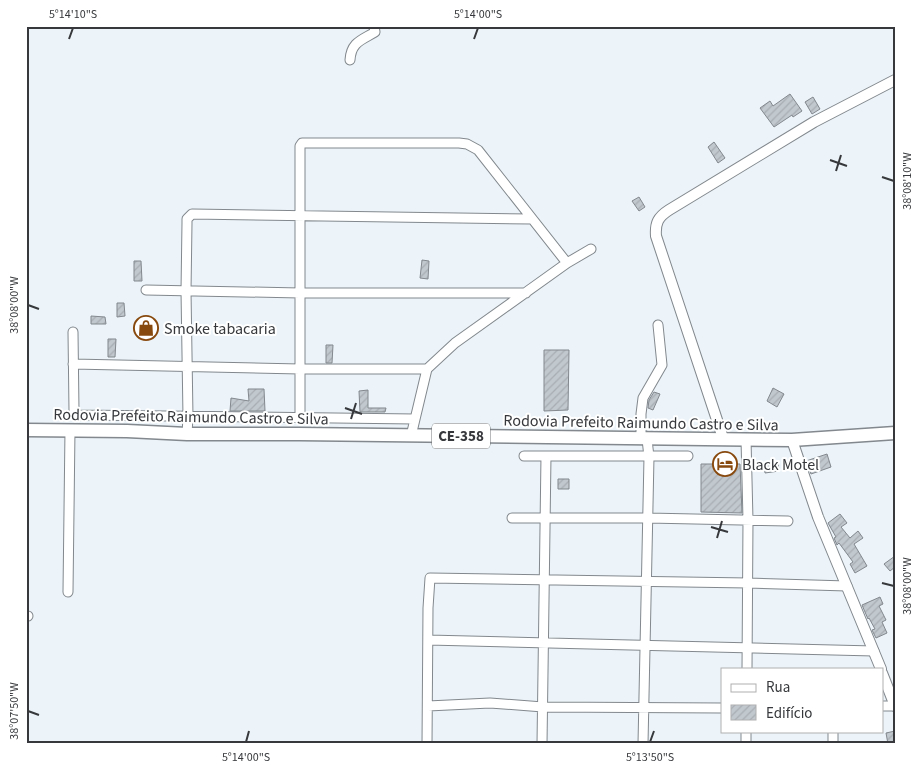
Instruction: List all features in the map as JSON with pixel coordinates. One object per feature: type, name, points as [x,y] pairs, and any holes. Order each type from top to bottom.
[{"type":"main road","name":"Rodovia Prefeito Raimundo Castro e Silva","points":[[26,430],[127,431],[187,434],[792,440],[895,433]]},
{"type":"street","points":[[350,60],[350,52],[356,43],[375,32],[374,26]]},
{"type":"street","points":[[723,438],[656,236],[655,226],[657,220],[669,210],[814,122],[895,80]]},
{"type":"street","points":[[300,418],[300,146],[302,143],[467,144],[478,150],[568,263]]},
{"type":"street","points":[[187,434],[187,222],[192,214],[532,220]]},
{"type":"street","points":[[411,436],[427,369],[455,343],[568,263],[591,249]]},
{"type":"street","points":[[146,290],[526,293]]},
{"type":"street","points":[[644,744],[649,457],[644,439],[641,414],[644,398],[662,364],[658,325]]},
{"type":"street","points":[[74,332],[72,364],[74,411],[78,415],[416,419]]},
{"type":"street","points":[[72,364],[300,369],[427,369]]},
{"type":"street","points":[[68,592],[70,430]]},
{"type":"street","points":[[746,439],[748,520],[747,668]]},
{"type":"street","points":[[792,440],[818,517],[881,668]]},
{"type":"street","points":[[524,456],[688,456]]},
{"type":"street","points":[[542,744],[546,456]]},
{"type":"street","points":[[512,518],[788,521]]},
{"type":"street","points":[[427,744],[430,578],[847,586]]},
{"type":"street","points":[[428,640],[874,651]]},
{"type":"street","points":[[884,678],[895,706]]},
{"type":"street","points":[[428,706],[490,703],[543,707],[721,708]]},
{"type":"building","points":[[790,94],[802,111],[774,127],[760,108],[770,101],[773,106]]},
{"type":"building","points":[[813,97],[820,109],[812,114],[805,102]]},
{"type":"building","points":[[714,142],[725,158],[718,163],[708,147]]},
{"type":"building","points":[[639,197],[645,207],[639,211],[632,201]]},
{"type":"building","points":[[422,260],[429,261],[428,279],[420,278]]},
{"type":"building","points":[[134,261],[141,261],[142,281],[134,281]]},
{"type":"building","points":[[117,303],[124,303],[125,316],[117,317]]},
{"type":"building","points":[[91,316],[105,317],[106,324],[91,324]]},
{"type":"building","points":[[108,339],[116,339],[115,357],[108,357]]},
{"type":"building","points":[[326,345],[333,345],[332,363],[326,363]]},
{"type":"building","points":[[544,350],[569,350],[568,410],[544,411]]},
{"type":"building","points":[[773,388],[784,394],[777,407],[767,401]]},
{"type":"building","points":[[248,389],[264,389],[265,411],[230,411],[231,398],[249,401]]},
{"type":"building","points":[[368,390],[368,408],[386,408],[385,412],[360,412],[359,391]]},
{"type":"building","points":[[654,392],[660,394],[653,410],[648,408],[649,400]]},
{"type":"building","points":[[827,454],[831,467],[811,474],[806,461]]},
{"type":"building","points":[[778,462],[779,471],[765,473],[764,463]]},
{"type":"building","name":"Black Motel","points":[[701,464],[740,464],[742,513],[701,512]]},
{"type":"building","points":[[558,479],[569,479],[569,489],[558,489]]},
{"type":"building","points":[[840,514],[847,523],[841,527],[850,538],[858,531],[863,538],[854,544],[867,566],[855,573],[850,564],[853,562],[839,543],[837,545],[834,538],[836,537],[828,523]]},
{"type":"building","points":[[895,556],[895,567],[890,571],[884,564]]},
{"type":"building","points":[[880,597],[883,604],[879,606],[886,620],[882,622],[887,633],[876,638],[872,630],[875,629],[862,605]]},
{"type":"building","points":[[895,731],[895,743],[888,744],[886,733]]},
{"type":"place","name":"Smoke tabacaria","points":[[146,328]]},
{"type":"place","name":"Black Motel","points":[[725,464]]}]
